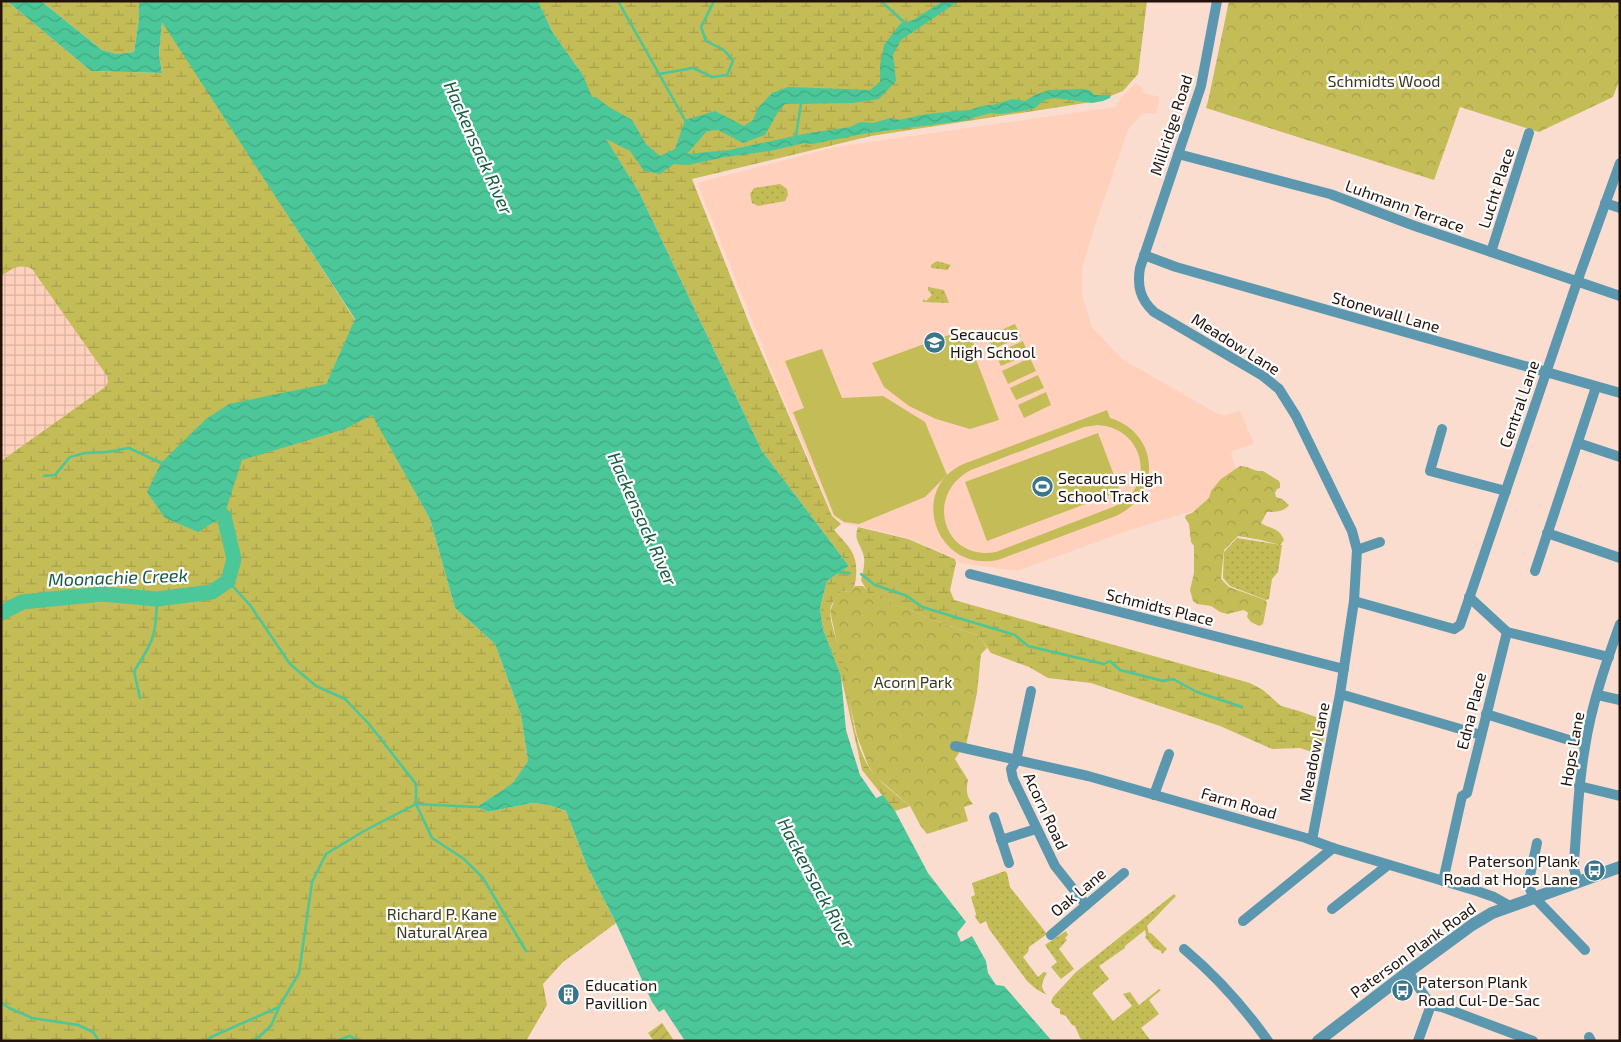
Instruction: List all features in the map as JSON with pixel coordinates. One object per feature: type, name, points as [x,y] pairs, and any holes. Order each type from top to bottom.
[{"type":"street","name":"Millridge Road","points":[[1144,255],[1200,86],[1217,1]]},
{"type":"street","name":"Lucht Place","points":[[1491,252],[1529,132]]},
{"type":"street","name":"Luhmann Terrace","points":[[1178,154],[1330,194],[1620,296]]},
{"type":"street","name":"Central Lane","points":[[1354,601],[1454,629],[1460,625],[1620,162]]},
{"type":"street","points":[[1605,203],[1620,208]]},
{"type":"street","name":"Stonewall Lane","points":[[1144,255],[1176,267],[1620,393]]},
{"type":"street","name":"Meadow Lane","points":[[1144,255],[1139,275],[1140,290],[1144,302],[1154,312],[1263,376],[1279,389],[1301,425],[1352,532],[1357,550],[1354,601],[1340,694],[1312,840]]},
{"type":"street","points":[[1535,571],[1596,387]]},
{"type":"street","points":[[1442,429],[1430,472],[1506,491]]},
{"type":"street","points":[[1578,443],[1620,457]]},
{"type":"street","points":[[1547,533],[1620,558]]},
{"type":"street","points":[[1357,550],[1380,542]]},
{"type":"street","name":"Schmidts Place","points":[[970,574],[1344,669]]},
{"type":"street","points":[[1469,597],[1507,632],[1608,657]]},
{"type":"street","name":"Hops Lane","points":[[1578,882],[1574,869],[1585,745],[1608,657],[1620,624]]},
{"type":"street","name":"Edna Place","points":[[1443,881],[1462,796],[1467,793],[1507,632]]},
{"type":"street","name":"Acorn Road","points":[[1031,691],[1016,760],[1011,769],[1013,780],[1055,866],[1086,905]]},
{"type":"street","points":[[1340,694],[1481,735]]},
{"type":"street","points":[[1598,695],[1620,700]]},
{"type":"street","points":[[1486,714],[1585,745]]},
{"type":"street","name":"Farm Road","points":[[955,746],[1088,776],[1312,840],[1494,897],[1510,906]]},
{"type":"street","points":[[1154,795],[1169,754]]},
{"type":"street","points":[[1580,786],[1620,796]]},
{"type":"street","points":[[994,817],[1009,863]]},
{"type":"street","points":[[1001,840],[1036,829]]},
{"type":"street","points":[[1537,842],[1528,885],[1534,897],[1585,950]]},
{"type":"street","points":[[1242,921],[1333,848]]},
{"type":"street","points":[[1332,909],[1388,864]]},
{"type":"street","name":"Paterson Plank Road","points":[[1318,1041],[1408,972],[1472,925],[1492,913],[1620,867]]},
{"type":"street","name":"Oak Lane","points":[[1051,935],[1124,873]]},
{"type":"street","points":[[1184,949],[1209,970],[1256,1023],[1268,1041]]},
{"type":"street","points":[[1408,972],[1431,1005],[1442,1007],[1533,1041]]},
{"type":"street","points":[[1418,1041],[1431,1005]]},
{"type":"shaded area","name":"Secaucus High School","points":[[1136,83],[1144,93],[1160,97],[1156,114],[1143,113],[1128,130],[1082,269],[1082,295],[1092,327],[1122,359],[1218,414],[1227,415],[1240,411],[1254,444],[1230,452],[1239,477],[1209,506],[1127,531],[1017,571],[960,563],[955,558],[908,538],[845,524],[840,521],[833,516],[781,393],[697,183],[835,147],[1115,107],[1125,93]]},
{"type":"shaded area","points":[[24,266],[32,269],[107,376],[108,382],[105,387],[1,461],[1,276],[15,267]]},
{"type":"green space","name":"Richard P. Kane Natural Area","points":[[1,1],[7,1],[91,71],[162,73],[159,54],[162,21],[156,1],[287,214],[355,320],[326,384],[372,414],[430,519],[455,608],[495,644],[521,715],[528,761],[514,783],[477,807],[488,812],[532,803],[549,805],[566,811],[587,866],[616,923],[563,962],[543,984],[547,1005],[526,1041],[1,1041],[1,461],[105,387],[108,382],[107,376],[32,269],[19,267],[1,276]]},
{"type":"green space","points":[[41,1],[139,1],[139,18],[134,52],[117,54],[102,50]]},
{"type":"green space","points":[[538,1],[1147,1],[1138,74],[1123,91],[1098,101],[871,136],[692,179],[751,328],[832,516],[841,524],[834,530],[854,556],[856,577],[854,586],[851,592],[842,591],[833,602],[830,615],[846,675],[855,729],[862,754],[872,772],[910,806],[895,811],[862,770],[841,676],[823,629],[820,608],[827,581],[849,566],[762,451],[639,192],[605,138],[583,75],[553,33]]},
{"type":"green space","name":"Schmidts Wood","points":[[1229,1],[1620,1],[1620,79],[1613,97],[1539,132],[1460,107],[1434,180],[1206,108]]},
{"type":"green space","points":[[780,184],[787,189],[788,195],[785,201],[758,206],[752,203],[750,194],[754,188]]},
{"type":"green space","points":[[937,261],[951,265],[947,270],[931,268],[931,265]]},
{"type":"green space","points":[[928,287],[944,290],[949,303],[923,302],[923,299],[926,301],[932,295]]},
{"type":"green space","points":[[1015,324],[1021,337],[993,349],[987,336]]},
{"type":"green space","points":[[960,331],[971,335],[974,345],[971,346],[999,420],[970,429],[936,419],[909,406],[884,387],[872,363]]},
{"type":"green space","points":[[1023,341],[1028,354],[1001,366],[995,353]]},
{"type":"green space","points":[[822,349],[842,398],[883,396],[925,422],[947,475],[925,497],[859,524],[844,522],[834,515],[793,412],[804,408],[785,361]]},
{"type":"green space","points":[[1030,358],[1036,371],[1008,384],[1002,371]]},
{"type":"green space","points":[[1038,375],[1044,388],[1016,400],[1010,388]]},
{"type":"green space","points":[[1046,392],[1051,405],[1024,418],[1018,405]]},
{"type":"green space","points":[[1107,410],[1110,418],[1126,426],[1138,437],[1146,450],[1149,464],[1148,479],[1142,494],[1131,506],[1116,516],[998,560],[976,561],[958,554],[944,541],[936,525],[933,507],[937,490],[948,474],[966,463]],"holes":[[[1097,425],[1113,428],[1126,436],[1135,447],[1140,460],[1140,473],[1136,486],[1127,498],[1113,507],[996,552],[978,552],[963,547],[953,537],[946,524],[944,510],[947,495],[956,481],[971,470],[1084,427]]]},
{"type":"green space","name":"Secaucus High School Track","points":[[1098,433],[1120,491],[987,541],[965,482]]},
{"type":"green space","points":[[1240,466],[1263,471],[1279,481],[1280,488],[1275,493],[1276,497],[1289,505],[1276,512],[1267,512],[1261,523],[1280,533],[1284,540],[1280,545],[1238,536],[1224,550],[1221,579],[1229,587],[1265,600],[1267,603],[1263,624],[1259,626],[1251,622],[1247,617],[1248,613],[1244,610],[1227,614],[1211,606],[1197,604],[1193,601],[1190,590],[1194,573],[1194,546],[1191,542],[1189,524],[1185,518],[1186,515],[1192,513],[1209,498],[1211,491],[1221,479]]},
{"type":"green space","points":[[858,527],[908,539],[955,559],[956,563],[950,590],[954,600],[1250,683],[1263,690],[1281,706],[1316,717],[1323,722],[1324,739],[1322,747],[1318,754],[1300,748],[1272,749],[1220,726],[1091,683],[1048,678],[1029,667],[991,653],[979,636],[928,618],[868,593],[861,580],[864,560],[863,552],[856,536]]},
{"type":"green space","points":[[1237,538],[1282,545],[1278,572],[1272,579],[1269,599],[1266,600],[1230,586],[1223,578],[1224,552]]},
{"type":"green space","name":"Acorn Park","points":[[855,586],[863,586],[869,593],[928,618],[979,636],[987,648],[981,654],[977,693],[966,746],[961,745],[955,759],[968,780],[967,793],[973,804],[964,807],[968,821],[927,834],[910,806],[875,776],[868,765],[857,736],[830,611],[835,599],[842,591],[851,592]]},
{"type":"green space","points":[[1005,871],[1010,887],[1047,934],[1029,947],[1028,952],[1023,957],[1038,977],[1044,972],[1047,973],[1042,984],[1047,995],[1027,981],[989,929],[986,921],[980,924],[975,917],[976,914],[971,897],[975,895],[972,883]]},
{"type":"green space","points":[[1174,894],[1176,896],[1147,926],[1149,933],[1167,949],[1162,954],[1161,951],[1154,948],[1145,937],[1145,930],[1125,948],[1099,966],[1109,979],[1092,993],[1113,1021],[1132,1006],[1123,994],[1130,992],[1139,1005],[1159,989],[1161,990],[1149,1000],[1159,1014],[1141,1028],[1151,1041],[1084,1041],[1080,1038],[1075,1026],[1072,1025],[1066,1016],[1060,1014],[1060,1009],[1051,1002],[1053,997],[1076,972]]},
{"type":"green space","points":[[1066,931],[1068,935],[1065,938],[1067,940],[1059,949],[1074,969],[1061,979],[1051,967],[1057,962],[1045,945]]},
{"type":"green space","points":[[662,1023],[673,1039],[670,1041],[654,1041],[648,1033]]},
{"type":"water","name":"Hackensack River","points":[[7,1],[41,1],[102,50],[117,54],[134,52],[139,18],[139,1],[538,1],[553,33],[583,75],[592,97],[596,97],[632,120],[646,144],[660,156],[675,149],[685,120],[715,111],[744,126],[753,120],[758,108],[772,93],[788,87],[870,90],[880,82],[880,65],[884,45],[900,24],[913,20],[943,1],[959,1],[901,40],[893,55],[896,81],[879,99],[853,103],[785,104],[778,112],[765,135],[743,143],[718,130],[707,131],[687,154],[729,150],[809,133],[850,127],[861,122],[873,123],[891,118],[899,120],[927,114],[969,110],[1012,99],[1025,101],[1049,90],[1085,89],[1091,91],[1094,95],[1111,95],[1110,98],[1103,101],[1092,103],[1055,98],[1044,100],[1035,108],[1023,111],[1000,114],[990,113],[962,121],[868,133],[812,144],[804,143],[770,151],[725,157],[688,165],[674,164],[660,174],[644,171],[630,151],[606,139],[639,192],[762,451],[849,566],[827,581],[820,608],[823,629],[841,676],[846,730],[860,775],[876,798],[883,795],[895,811],[928,873],[966,922],[957,933],[961,942],[972,936],[986,961],[988,973],[996,985],[1004,986],[1052,1041],[685,1041],[664,1009],[659,1012],[652,1002],[616,923],[587,866],[566,811],[549,805],[532,803],[488,812],[477,807],[513,783],[528,761],[521,715],[495,644],[455,608],[430,519],[372,415],[345,429],[242,460],[224,516],[198,532],[165,518],[147,492],[161,463],[206,419],[229,404],[326,384],[355,319],[162,22],[159,54],[162,73],[91,71]]},
{"type":"waterway","points":[[618,1],[685,120]]},
{"type":"waterway","points":[[659,74],[693,68],[712,77],[727,75],[733,61],[724,50],[706,41],[701,27],[714,1]]},
{"type":"waterway","points":[[881,1],[905,23]]},
{"type":"waterway","points":[[796,136],[801,103]]},
{"type":"waterway","points":[[44,476],[55,475],[70,457],[85,453],[129,448],[161,463]]},
{"type":"waterway","name":"Moonachie Creek","points":[[1,613],[22,602],[102,594],[157,599],[212,592],[228,581],[234,559],[224,516]]},
{"type":"waterway","points":[[838,572],[850,573]]},
{"type":"waterway","points":[[861,574],[875,585],[907,596],[922,607],[1015,635],[1028,646],[1104,664],[1110,661],[1120,670],[1163,681],[1173,679],[1197,692],[1242,707]]},
{"type":"waterway","points":[[228,581],[250,605],[290,664],[316,686],[345,699],[369,724],[416,784],[416,804],[432,838],[464,859],[483,878],[526,951]]},
{"type":"waterway","points":[[140,698],[134,671],[153,637],[157,599]]},
{"type":"waterway","points":[[207,1041],[211,1037],[279,1007],[299,973],[312,882],[326,854],[364,831],[416,804],[477,807]]},
{"type":"waterway","points":[[1,1002],[9,1008],[32,1018],[78,1025],[93,1032],[99,1041]]},
{"type":"waterway","points":[[254,1041],[271,1026],[279,1007]]},
{"type":"waterway","points":[[336,1041],[350,1036],[359,1041]]},
{"type":"place","name":"Secaucus High School","points":[[934,343]]},
{"type":"place","name":"Secaucus High School Track","points":[[1042,487]]},
{"type":"place","name":"Paterson Plank Road at Hops Lane","points":[[1594,870]]},
{"type":"place","name":"Paterson Plank Road Cul-De-Sac","points":[[1402,991]]},
{"type":"place","name":"Education Pavillion","points":[[569,994]]}]
